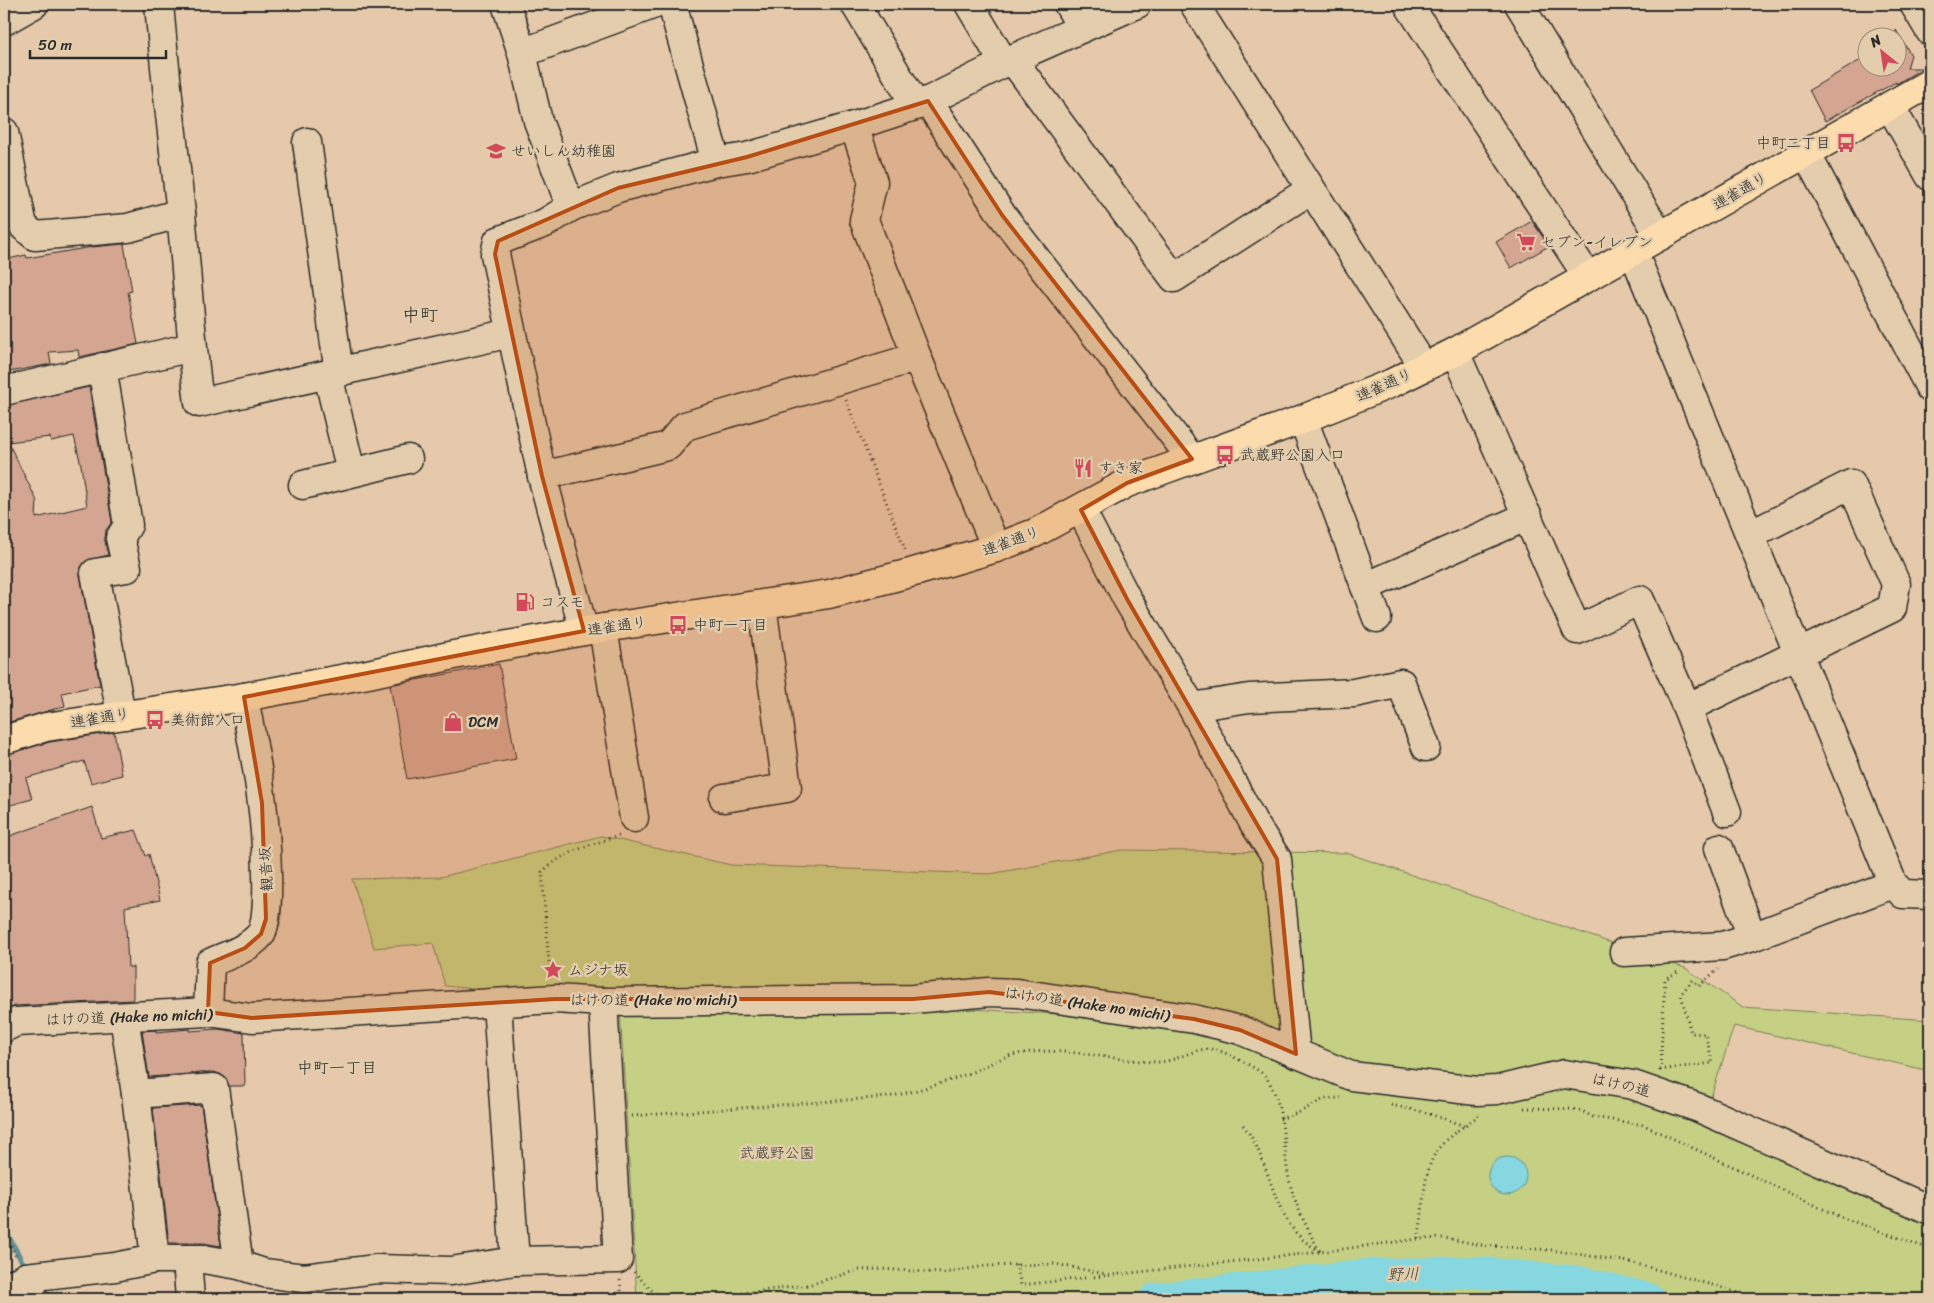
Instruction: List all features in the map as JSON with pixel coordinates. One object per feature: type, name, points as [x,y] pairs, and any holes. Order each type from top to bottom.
[{"type":"main road","name":"連雀通り","points":[[4,739],[46,726],[244,697],[368,674],[454,655],[593,630],[829,594],[996,548],[1036,533],[1081,510],[1127,483],[1304,419],[1392,384],[1454,352],[1930,83]]},
{"type":"street","points":[[4,20],[34,4]]},
{"type":"street","points":[[160,4],[165,84],[181,213],[192,347],[199,403],[511,333]]},
{"type":"street","points":[[506,4],[522,53],[538,121],[571,207]]},
{"type":"street","points":[[522,53],[655,4]]},
{"type":"street","points":[[672,4],[716,162]]},
{"type":"street","points":[[855,4],[922,104],[1002,215],[1192,459]]},
{"type":"street","points":[[970,4],[1008,61],[1174,278],[1310,190]]},
{"type":"street","points":[[1068,4],[1082,28]]},
{"type":"street","points":[[634,818],[593,630],[542,476],[495,254],[498,241],[545,223],[571,207],[618,188],[716,162],[748,157],[922,104],[1008,61],[1137,4]]},
{"type":"street","points":[[1194,4],[1310,190],[1424,367]]},
{"type":"street","points":[[1408,4],[1588,277]]},
{"type":"street","points":[[1519,4],[1660,236]]},
{"type":"street","points":[[1914,4],[1930,32]]},
{"type":"street","points":[[1890,106],[1930,176]]},
{"type":"street","points":[[854,126],[873,182],[864,220],[917,357],[996,548]]},
{"type":"street","points":[[4,132],[24,226],[35,236],[128,228],[181,213]]},
{"type":"street","points":[[307,142],[333,374],[351,472]]},
{"type":"street","points":[[1806,153],[1930,388]]},
{"type":"street","points":[[1633,251],[1893,884],[1903,894],[1930,894]]},
{"type":"street","points":[[4,391],[192,347]]},
{"type":"street","points":[[1454,352],[1577,630],[1640,600],[1687,708],[1727,812]]},
{"type":"street","points":[[542,476],[668,446],[685,426],[917,357]]},
{"type":"street","points":[[102,367],[128,524],[120,538],[127,568],[95,573],[121,714]]},
{"type":"street","points":[[1304,419],[1377,618]]},
{"type":"street","points":[[303,485],[408,458]]},
{"type":"street","points":[[1687,708],[1892,608],[1896,584],[1851,484],[1750,535]]},
{"type":"street","points":[[1081,510],[1127,599],[1192,708],[1253,822],[1278,859],[1296,1054]]},
{"type":"street","points":[[1365,587],[1528,516]]},
{"type":"street","points":[[724,798],[787,788],[762,605]]},
{"type":"street","points":[[1192,708],[1249,698],[1354,693],[1401,683],[1426,747]]},
{"type":"street","name":"観音坂","points":[[208,1012],[210,964],[245,948],[261,934],[266,919],[268,901],[262,803],[244,697]]},
{"type":"street","points":[[1718,848],[1742,940]]},
{"type":"street","points":[[1624,952],[1722,946],[1893,884]]},
{"type":"street","name":"はけの道 (Hake no michi)","points":[[4,1028],[16,1022],[208,1012],[252,1018],[555,999],[603,1002],[913,999],[989,992],[1017,993],[1194,1019],[1240,1030],[1296,1054]]},
{"type":"street","points":[[21,1288],[155,1259],[203,1259],[239,1265],[264,1273],[304,1278],[376,1270],[451,1271],[515,1262],[618,1259],[603,1002]]},
{"type":"street","points":[[497,1004],[515,1262]]},
{"type":"street","points":[[124,1017],[136,1094],[155,1259]]},
{"type":"street","name":"はけの道","points":[[1296,1054],[1351,1076],[1477,1091],[1497,1090],[1564,1074],[1633,1085],[1660,1082],[1699,1108],[1930,1210]]},
{"type":"street","points":[[136,1094],[214,1088],[239,1265]]},
{"type":"street","points":[[187,1259],[190,1299]]},
{"type":"path","points":[[838,381],[914,572]]},
{"type":"path","points":[[555,999],[550,976],[542,872],[552,862],[568,854],[628,832],[634,818]]},
{"type":"path","points":[[1682,969],[1665,979],[1660,1082],[1713,1063],[1705,1034],[1691,1033],[1681,994],[1693,980],[1699,986],[1736,953],[1742,940]]},
{"type":"path","points":[[609,1112],[622,1116],[695,1113],[887,1097],[918,1090],[977,1070],[1003,1058],[1030,1052],[1059,1051],[1160,1062],[1208,1049],[1217,1050],[1262,1072],[1274,1092],[1289,1180],[1300,1214],[1320,1252]]},
{"type":"path","points":[[1280,1119],[1300,1112],[1324,1099],[1350,1098]]},
{"type":"path","points":[[1386,1104],[1423,1112],[1465,1126]]},
{"type":"path","points":[[1520,1108],[1572,1109],[1582,1111],[1593,1118],[1644,1125],[1754,1176],[1780,1191],[1838,1216],[1930,1249]]},
{"type":"path","points":[[1418,1239],[1423,1214],[1422,1200],[1432,1158],[1446,1140],[1482,1114]]},
{"type":"path","points":[[1243,1125],[1252,1136],[1264,1161],[1284,1216],[1301,1238],[1320,1252]]},
{"type":"path","points":[[4,1232],[21,1288]]},
{"type":"path","points":[[1016,1264],[1020,1285],[1320,1252],[1418,1239],[1444,1238],[1482,1245],[1551,1250],[1630,1262],[1756,1299]]},
{"type":"path","points":[[618,1259],[654,1292],[667,1299]]},
{"type":"path","points":[[697,1299],[808,1285],[858,1270],[881,1269],[944,1273],[985,1266],[1054,1264],[1109,1275]]},
{"type":"highlighted area","points":[[928,101],[1002,215],[1192,459],[1127,483],[1081,510],[1127,599],[1277,859],[1296,1054],[1240,1030],[1194,1019],[989,992],[913,999],[555,999],[252,1018],[208,1012],[210,963],[245,948],[261,934],[266,919],[262,803],[244,697],[584,631],[542,476],[495,254],[498,241],[618,188],[747,157]]},
{"type":"green space","points":[[601,836],[731,865],[990,874],[1122,850],[1347,853],[1685,968],[1743,1007],[1930,1020],[1930,1071],[1734,1026],[1709,1103],[1633,1071],[1477,1086],[1319,1057],[1163,1008],[545,996],[445,986],[433,943],[374,948],[352,879],[441,877]]},
{"type":"green space","name":"武蔵野公園","points":[[918,1006],[1057,1014],[1203,1035],[1249,1048],[1282,1064],[1333,1080],[1525,1092],[1572,1088],[1627,1095],[1694,1114],[1930,1219],[1930,1299],[637,1299],[620,1009]]},
{"type":"water","points":[[1507,1157],[1521,1162],[1526,1176],[1521,1190],[1507,1195],[1493,1190],[1488,1176],[1493,1162]]},
{"type":"building","points":[[1906,47],[1911,55],[1907,68],[1923,68],[1896,84],[1896,82],[1825,121],[1809,90],[1856,63],[1856,78],[1906,78]]},
{"type":"building","name":"セブン-イレブン","points":[[1532,221],[1549,246],[1511,268],[1496,242]]},
{"type":"building","points":[[124,244],[132,291],[128,292],[138,344],[79,357],[78,350],[49,352],[51,364],[4,373],[4,260],[26,255],[27,258],[92,247]]},
{"type":"building","points":[[89,387],[112,522],[106,530],[105,541],[108,555],[86,561],[81,567],[80,575],[100,685],[62,693],[65,706],[6,723],[4,713],[4,406]],"holes":[[[74,436],[81,465],[87,506],[36,518],[37,501],[8,442],[50,437],[51,441]]]},
{"type":"building","name":"DCM","points":[[499,664],[516,759],[407,779],[390,685]]},
{"type":"building","points":[[114,732],[122,775],[91,783],[84,761],[26,778],[32,799],[7,806],[4,794],[4,755],[50,742]]},
{"type":"building","points":[[92,807],[101,838],[136,830],[146,856],[149,854],[160,900],[125,907],[128,967],[133,967],[133,1000],[15,1006],[4,1011],[4,838]]},
{"type":"building","points":[[190,1029],[190,1031],[218,1029],[244,1033],[245,1086],[229,1086],[226,1078],[213,1072],[149,1077],[142,1031],[156,1030],[156,1032]]},
{"type":"building","points":[[201,1105],[221,1246],[203,1243],[169,1243],[153,1108]]},
{"type":"waterway","points":[[4,1228],[26,1269]]},
{"type":"waterway","name":"野川","points":[[1155,1299],[1366,1275],[1471,1272],[1579,1282],[1649,1299]]},
{"type":"place","name":"中町二丁目","points":[[1846,143]]},
{"type":"place","name":"せいしん幼稚園","points":[[496,151]]},
{"type":"place","name":"セブン-イレブン","points":[[1526,242]]},
{"type":"place","name":"武蔵野公園入口","points":[[1225,455]]},
{"type":"place","name":"すき家","points":[[1083,468]]},
{"type":"place","name":"コスモ","points":[[525,602]]},
{"type":"place","name":"中町一丁目","points":[[678,625]]},
{"type":"place","name":"美術館入口","points":[[155,720]]},
{"type":"place","name":"DCM","points":[[453,722]]},
{"type":"place","name":"ムジナ坂","points":[[553,970]]},
{"type":"district","name":"中町","points":[[420,315]]},
{"type":"district","name":"中町一丁目","points":[[337,1067]]}]
